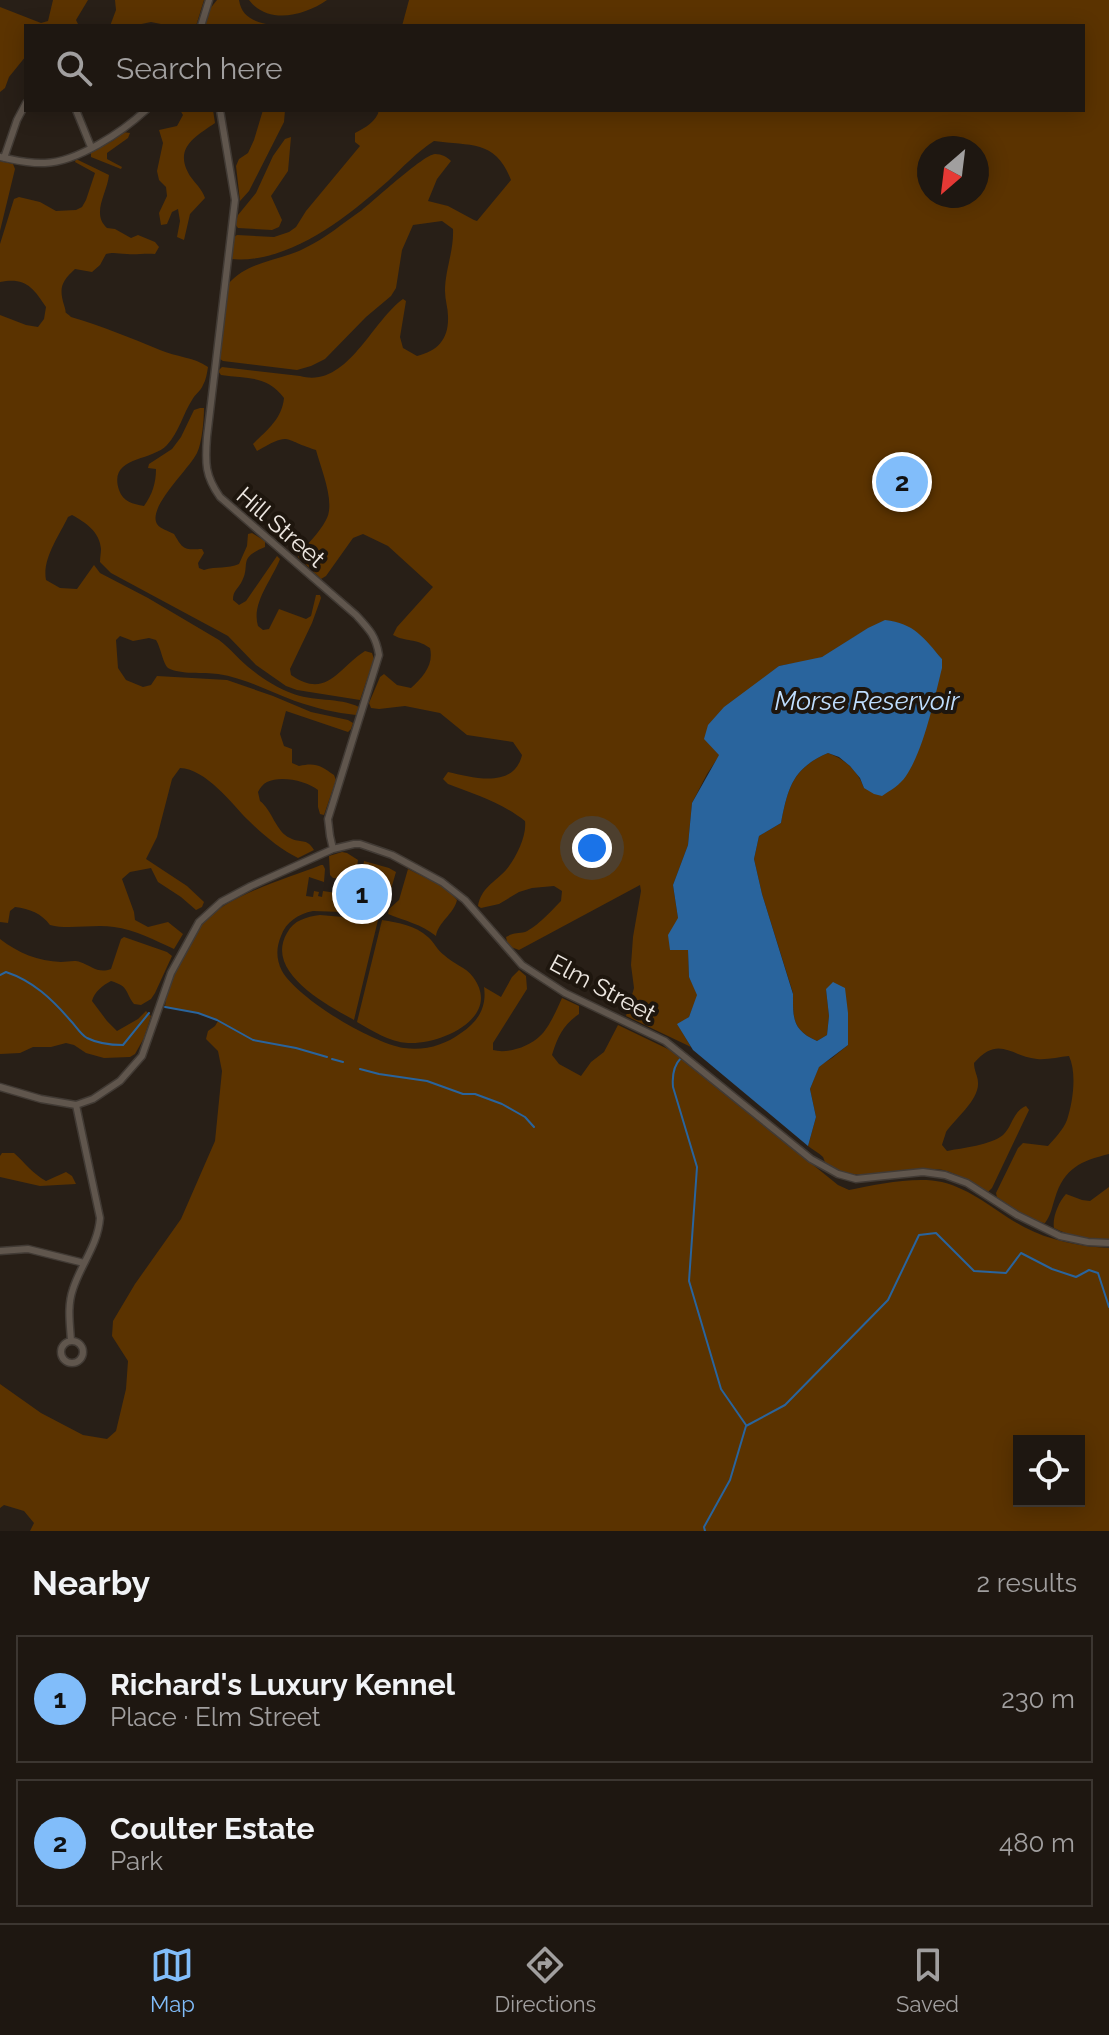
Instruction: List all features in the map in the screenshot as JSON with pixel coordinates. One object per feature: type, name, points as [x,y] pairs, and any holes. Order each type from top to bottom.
[{"type":"street","points":[[202,24],[209,0]]},
{"type":"street","points":[[24,107],[2,158],[31,163],[57,162],[91,147],[144,112]]},
{"type":"street","points":[[77,112],[91,147]]},
{"type":"street","name":"Hill Street","points":[[220,112],[235,200],[207,437],[206,471],[220,497],[356,615],[377,642],[379,655],[328,819],[333,849]]},
{"type":"street","name":"Elm Street","points":[[76,1105],[93,1099],[120,1081],[142,1056],[171,973],[199,922],[221,902],[251,886],[333,849],[354,844],[405,861],[442,882],[465,900],[522,965],[565,993],[665,1041],[811,1159],[838,1174],[856,1179],[923,1172],[945,1175],[967,1183],[1017,1215],[1060,1236],[1109,1243]]},
{"type":"street","points":[[0,1087],[76,1105],[100,1218],[95,1244],[72,1290],[69,1305],[71,1341]]},
{"type":"street","points":[[0,1251],[28,1249],[84,1263]]},
{"type":"shaded area","points":[[53,0],[88,0],[76,20],[78,24],[24,24],[24,58],[0,92],[0,7],[41,23],[48,21]]},
{"type":"shaded area","points":[[115,0],[204,0],[197,24],[111,24],[116,10]]},
{"type":"shaded area","points":[[217,0],[239,0],[247,16],[268,24],[205,24],[209,10]]},
{"type":"shaded area","points":[[249,0],[327,0],[297,14],[276,15],[257,8]]},
{"type":"shaded area","points":[[409,0],[1109,0],[1109,1154],[1082,1163],[1063,1179],[1045,1223],[1020,1213],[997,1197],[996,1193],[1023,1143],[1048,1146],[1065,1124],[1073,1088],[1069,1056],[1037,1059],[998,1049],[991,1050],[974,1063],[978,1080],[975,1096],[946,1132],[942,1145],[947,1151],[998,1138],[1006,1132],[1022,1108],[1026,1106],[1029,1110],[988,1192],[943,1170],[850,1174],[826,1163],[808,1146],[816,1117],[810,1089],[819,1066],[848,1045],[826,989],[829,1016],[827,1035],[817,1041],[798,1028],[793,1010],[793,993],[754,859],[759,836],[781,823],[794,780],[816,759],[828,753],[840,759],[850,766],[864,788],[942,659],[909,628],[900,624],[878,625],[822,657],[779,666],[707,774],[692,803],[688,845],[673,885],[678,918],[688,949],[689,977],[698,995],[689,1017],[678,1025],[691,1047],[626,1016],[634,988],[631,965],[640,885],[519,950],[508,946],[506,937],[525,932],[539,922],[561,901],[562,891],[554,886],[532,888],[499,904],[478,906],[485,890],[506,870],[517,853],[523,840],[525,821],[498,804],[448,784],[443,779],[448,772],[481,778],[502,777],[518,766],[522,755],[513,742],[467,735],[440,713],[405,706],[371,708],[369,703],[384,674],[397,685],[411,688],[426,670],[430,648],[393,635],[433,587],[388,546],[363,534],[353,538],[321,579],[298,557],[320,530],[329,513],[327,486],[316,450],[282,439],[257,451],[253,444],[277,418],[284,398],[264,382],[221,375],[218,371],[222,367],[317,377],[331,373],[357,351],[403,299],[406,301],[400,337],[403,348],[417,356],[441,343],[448,324],[445,283],[453,229],[442,221],[413,225],[402,250],[396,288],[391,296],[325,359],[297,370],[220,359],[228,284],[236,276],[320,240],[429,156],[440,155],[451,161],[437,179],[428,201],[448,206],[477,221],[511,180],[505,167],[490,151],[471,145],[434,141],[354,210],[316,236],[274,254],[253,259],[231,259],[229,256],[237,235],[274,237],[296,227],[360,146],[355,142],[355,133],[373,121],[378,112],[1085,112],[1085,24],[403,24]]},
{"type":"shaded area","points":[[181,112],[213,112],[215,123],[194,139],[185,151],[185,166],[205,198],[190,214],[184,240],[177,237],[180,221],[178,209],[172,212],[167,224],[161,225],[159,213],[167,196],[166,187],[159,180],[157,171],[163,143],[159,130],[177,126],[183,115]]},
{"type":"shaded area","points":[[262,112],[285,112],[284,122],[249,191],[240,201],[236,166],[239,159],[248,153]]},
{"type":"shaded area","points":[[123,132],[130,133],[128,138],[107,153],[107,159],[121,169],[91,157],[91,153]]},
{"type":"shaded area","points":[[291,137],[288,171],[271,196],[282,220],[279,227],[272,230],[238,228],[235,224],[238,215],[256,193],[273,156],[285,139]]},
{"type":"shaded area","points":[[76,159],[109,175],[100,210],[102,222],[107,228],[131,238],[138,235],[159,247],[155,254],[106,254],[92,272],[75,269],[62,286],[66,312],[71,317],[208,367],[202,387],[167,445],[125,465],[120,471],[117,479],[121,494],[129,502],[144,506],[155,479],[156,469],[148,468],[149,464],[172,449],[194,410],[204,408],[197,453],[163,498],[158,508],[157,524],[174,534],[184,548],[202,549],[204,553],[198,563],[199,568],[204,570],[239,564],[247,546],[248,534],[252,533],[265,541],[265,547],[248,559],[233,600],[239,605],[246,601],[277,556],[280,559],[257,609],[258,626],[263,630],[269,629],[279,609],[306,619],[311,616],[316,595],[320,595],[312,623],[290,669],[291,675],[303,682],[323,683],[365,651],[372,653],[374,659],[360,700],[286,686],[256,665],[228,636],[111,573],[100,562],[100,543],[95,533],[72,515],[68,517],[46,564],[46,580],[60,588],[77,589],[94,565],[100,573],[219,640],[275,686],[299,696],[359,707],[356,715],[333,712],[228,676],[173,670],[166,666],[156,640],[133,641],[120,636],[116,640],[118,668],[126,680],[143,687],[151,685],[157,676],[227,680],[311,712],[353,723],[348,732],[286,711],[280,734],[284,746],[292,749],[292,763],[318,766],[334,775],[336,780],[324,815],[320,814],[318,807],[318,790],[307,784],[286,779],[273,780],[264,784],[258,792],[260,801],[281,831],[294,840],[308,843],[314,850],[298,858],[265,836],[208,780],[180,768],[172,779],[157,837],[146,859],[187,886],[204,902],[202,907],[196,910],[158,882],[151,868],[130,872],[122,879],[135,920],[148,927],[168,922],[183,934],[174,949],[122,928],[50,925],[35,912],[15,907],[10,911],[8,923],[0,922],[0,315],[38,327],[44,319],[46,307],[28,285],[16,281],[0,282],[0,244],[14,199],[19,197],[40,202],[56,211],[82,207],[95,173],[75,162]]},
{"type":"shaded area","points":[[0,161],[13,164],[15,169],[0,231]]},
{"type":"shaded area","points":[[342,852],[358,860],[356,874],[351,880],[330,875],[329,856]]},
{"type":"shaded area","points":[[364,861],[396,872],[389,896],[374,913],[313,911],[302,914],[286,927],[278,949],[280,967],[291,982],[319,1006],[356,1029],[404,1048],[420,1049],[441,1044],[477,1019],[483,1007],[484,987],[501,997],[519,970],[526,976],[527,989],[493,1043],[493,1050],[511,1050],[535,1040],[547,1028],[562,998],[579,1006],[579,1014],[562,1032],[552,1055],[559,1064],[581,1076],[591,1062],[604,1052],[618,1025],[672,1051],[838,1185],[849,1190],[909,1180],[942,1182],[965,1190],[1033,1232],[1077,1244],[1109,1248],[1109,1531],[30,1531],[34,1523],[24,1511],[4,1505],[0,1508],[0,1384],[41,1413],[83,1435],[107,1439],[116,1431],[126,1389],[128,1361],[112,1336],[113,1321],[181,1219],[215,1141],[222,1071],[218,1051],[206,1039],[208,1031],[218,1021],[198,1013],[165,1007],[171,983],[194,935],[210,916],[239,897],[321,865],[325,869],[324,882],[309,877],[306,896],[313,897],[314,891],[322,897],[323,891],[350,895],[349,904],[373,908],[377,895],[371,893],[373,882],[361,880]]},
{"type":"shaded area","points":[[408,869],[446,888],[457,900],[436,936],[388,914],[399,900]]},
{"type":"shaded area","points":[[320,915],[378,920],[354,1020],[302,986],[284,961],[282,947],[293,925]]},
{"type":"shaded area","points":[[382,920],[406,925],[423,933],[451,961],[473,977],[480,991],[480,1004],[464,1026],[436,1039],[408,1043],[388,1038],[357,1022]]},
{"type":"shaded area","points":[[124,937],[172,956],[155,993],[141,1005],[134,1004],[124,987],[111,981],[99,989],[93,998],[92,1001],[117,1031],[146,1011],[151,1016],[135,1054],[104,1058],[66,1043],[0,1054],[0,939],[36,958],[78,961],[102,971],[111,969]]},
{"type":"shaded area","points":[[2,1153],[14,1153],[46,1181],[66,1172],[76,1184],[40,1186],[0,1177]]},
{"type":"shaded area","points":[[1109,1187],[1109,1239],[1081,1237],[1054,1228],[1057,1210],[1066,1194],[1090,1201]]},
{"type":"water","name":"Morse Reservoir","points":[[885,620],[911,628],[942,659],[928,724],[906,776],[882,796],[864,788],[860,778],[839,757],[828,753],[816,759],[794,780],[781,823],[759,836],[754,859],[793,994],[798,1028],[817,1041],[827,1035],[829,1016],[826,989],[833,982],[845,988],[848,1045],[819,1067],[810,1089],[816,1117],[808,1146],[693,1050],[677,1024],[689,1017],[697,995],[689,977],[688,950],[670,950],[668,935],[678,918],[673,885],[688,845],[692,803],[719,755],[704,739],[708,725],[724,707],[779,666],[822,657]]},
{"type":"waterway","points":[[0,975],[6,972],[33,986],[85,1036],[100,1043],[123,1045],[149,1013]]},
{"type":"waterway","points":[[165,1007],[217,1020],[253,1040],[327,1057]]},
{"type":"waterway","points":[[681,1058],[674,1071],[673,1087],[697,1167],[689,1281],[721,1389],[746,1425]]},
{"type":"waterway","points":[[332,1059],[343,1062]]},
{"type":"waterway","points":[[360,1069],[427,1081],[463,1094],[475,1094],[502,1104],[525,1117],[534,1127]]},
{"type":"waterway","points":[[705,1531],[704,1527],[730,1480],[746,1426],[785,1405],[888,1300],[919,1235],[936,1233],[974,1271],[1006,1273],[1021,1253],[1076,1277],[1089,1270],[1098,1273],[1109,1307]]},
{"type":"place","name":"Coulter Estate","points":[[902,482]]},
{"type":"place","name":"Richard's Luxury Kennel","points":[[362,894]]}]
